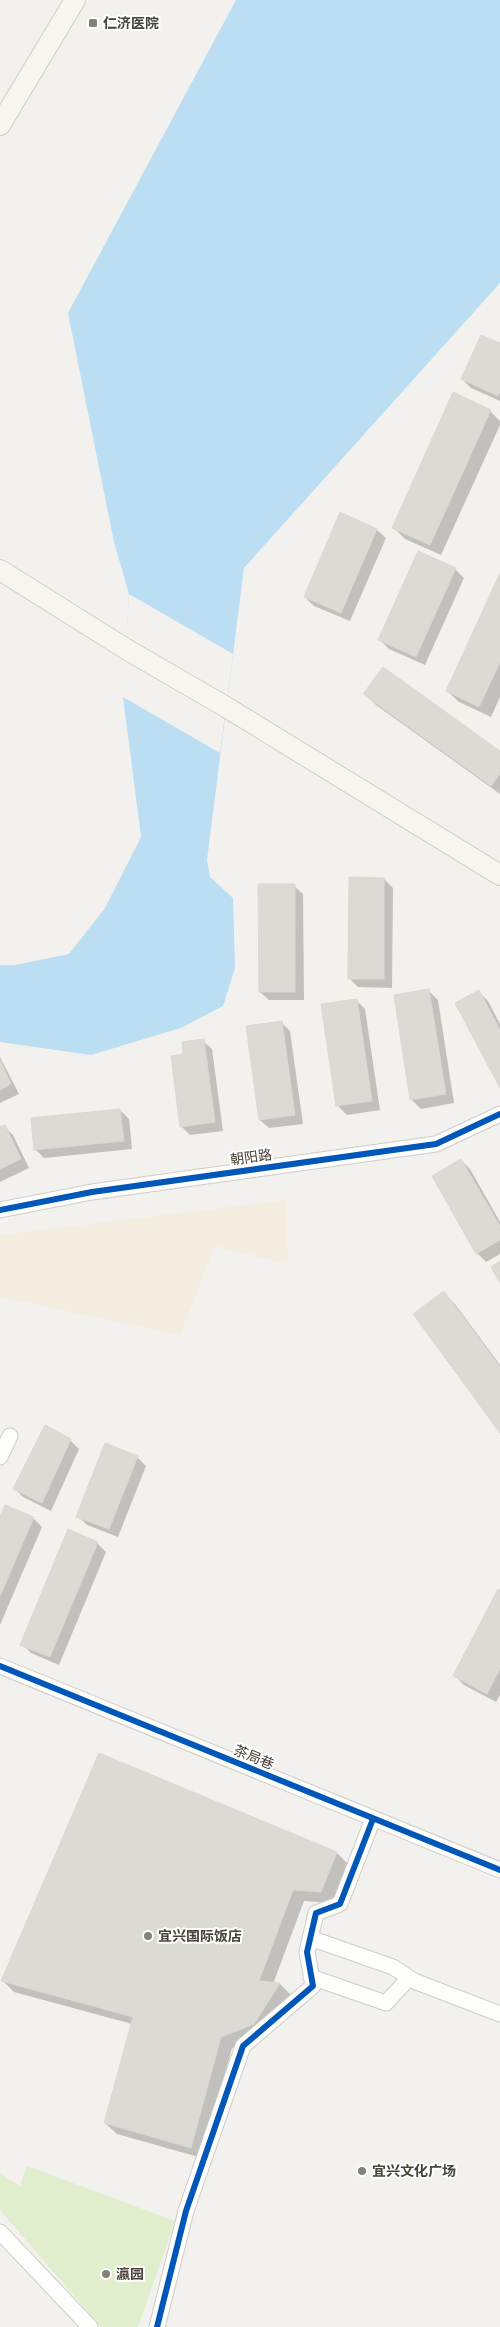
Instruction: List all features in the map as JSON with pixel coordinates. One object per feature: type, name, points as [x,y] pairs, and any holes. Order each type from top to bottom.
[{"type":"main road","points":[[0,125],[75,0]]},
{"type":"main road","points":[[0,570],[126,650],[226,707],[500,875]]},
{"type":"street","name":"朝阳路","points":[[0,1210],[92,1192],[436,1144],[500,1114]]},
{"type":"street","points":[[0,1458],[10,1436]]},
{"type":"street","name":"茶局巷","points":[[0,1666],[500,1870]]},
{"type":"street","points":[[157,2327],[186,2211],[243,2046],[313,1986],[307,1952],[316,1913],[340,1904],[373,1819]]},
{"type":"street","points":[[310,1938],[393,1967],[409,1978],[500,2014]]},
{"type":"street","points":[[311,1977],[386,2003],[409,1978]]},
{"type":"street","points":[[0,2232],[90,2327]]},
{"type":"shaded area","points":[[286,1200],[288,1264],[215,1246],[180,1335],[0,1297],[0,1235]]},
{"type":"green space","name":"瀛园","points":[[27,2166],[175,2221],[138,2327],[101,2327],[0,2210],[0,2173],[20,2186]]},
{"type":"water","points":[[236,0],[500,0],[500,283],[244,568],[207,860],[210,877],[233,898],[235,968],[223,1006],[181,1028],[91,1055],[0,1042],[0,965],[15,965],[69,954],[105,908],[141,837],[123,697],[129,594],[114,542],[68,313]]},
{"type":"pier","points":[[129,594],[233,654],[220,753],[123,697]]},
{"type":"building","points":[[481,335],[500,343],[500,391],[498,396],[461,379]]},
{"type":"building","points":[[453,392],[491,410],[430,545],[392,528]]},
{"type":"building","points":[[340,512],[377,529],[341,613],[304,597]]},
{"type":"building","points":[[418,551],[456,568],[416,657],[378,640]]},
{"type":"building","points":[[500,573],[500,662],[479,707],[446,691]]},
{"type":"building","points":[[383,667],[500,751],[500,774],[491,786],[363,694]]},
{"type":"building","points":[[349,877],[384,878],[384,979],[348,979]]},
{"type":"building","points":[[258,884],[295,884],[295,992],[259,992]]},
{"type":"building","points":[[429,989],[446,1094],[410,1100],[394,995]]},
{"type":"building","points":[[479,990],[500,1030],[500,1088],[455,1003]]},
{"type":"building","points":[[357,999],[372,1101],[336,1106],[321,1004]]},
{"type":"building","points":[[282,1021],[295,1115],[259,1120],[246,1026]]},
{"type":"building","points":[[204,1039],[215,1122],[180,1127],[171,1056],[183,1054],[182,1042]]},
{"type":"building","points":[[0,1060],[11,1084],[0,1090]]},
{"type":"building","points":[[120,1109],[124,1141],[34,1150],[31,1118]]},
{"type":"building","points":[[5,1125],[21,1159],[0,1169],[0,1127]]},
{"type":"building","points":[[461,1159],[500,1226],[500,1240],[476,1254],[432,1176]]},
{"type":"building","points":[[500,1261],[500,1283],[491,1267]]},
{"type":"building","points":[[444,1291],[500,1367],[500,1433],[413,1314]]},
{"type":"building","points":[[45,1425],[71,1439],[42,1503],[13,1489]]},
{"type":"building","points":[[105,1443],[138,1456],[109,1529],[76,1517]]},
{"type":"building","points":[[5,1505],[34,1517],[0,1596],[0,1516]]},
{"type":"building","points":[[68,1529],[98,1542],[50,1657],[20,1645]]},
{"type":"building","points":[[498,1589],[500,1590],[500,1669],[487,1694],[453,1676]]},
{"type":"building","name":"宜兴国际饭店","points":[[99,1753],[337,1852],[321,1892],[293,1890],[259,1981],[280,1983],[254,2024],[221,2037],[191,2148],[104,2123],[133,2017],[1,1981]]},
{"type":"cycle path","points":[[0,1210],[92,1192],[436,1144],[500,1114]]},
{"type":"cycle path","points":[[0,1666],[500,1870]]},
{"type":"cycle path","points":[[157,2327],[186,2211],[243,2046],[313,1986],[307,1952],[316,1913],[340,1904],[373,1819]]},
{"type":"place","name":"仁济医院","points":[[93,23]]},
{"type":"place","name":"宜兴国际饭店","points":[[148,1936]]},
{"type":"place","name":"宜兴文化广场","points":[[362,2171]]},
{"type":"place","name":"瀛园","points":[[106,2274]]}]
